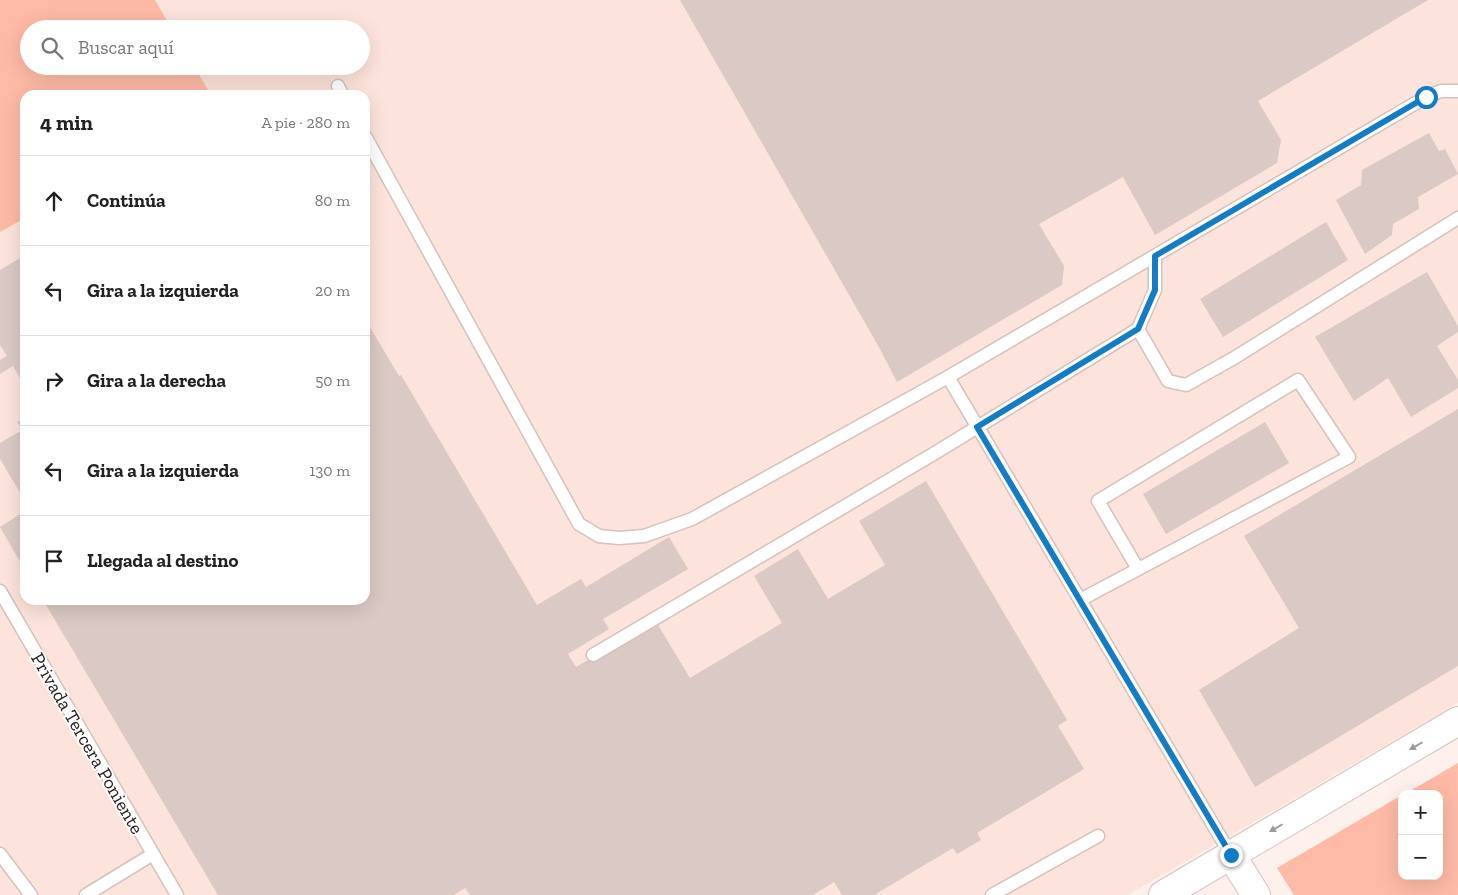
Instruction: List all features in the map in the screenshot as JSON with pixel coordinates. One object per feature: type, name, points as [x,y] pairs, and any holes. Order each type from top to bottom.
[{"type":"street","points":[[1163,895],[1458,721]]},
{"type":"street","points":[[1231,855],[1256,895]]},
{"type":"lane","points":[[370,145],[579,524],[599,536],[619,538],[644,536],[692,519],[948,377],[1426,97],[1441,91],[1458,91]]},
{"type":"lane","points":[[1138,329],[1168,381],[1186,385],[1234,358],[1458,218]]},
{"type":"lane","points":[[593,655],[1138,329],[1155,290],[1155,256]]},
{"type":"lane","points":[[948,377],[1231,855]]},
{"type":"lane","points":[[1080,600],[1349,457],[1298,380],[1098,501],[1138,569]]},
{"type":"lane","name":"Privada Tercera Poniente","points":[[0,591],[176,895]]},
{"type":"lane","points":[[992,895],[1098,836]]},
{"type":"lane","points":[[0,854],[31,895]]},
{"type":"lane","points":[[86,895],[153,854]]},
{"type":"shaded area","points":[[0,0],[155,0],[167,20],[20,20],[20,75],[199,75],[208,90],[20,90],[20,221],[0,232]]},
{"type":"shaded area","points":[[155,0],[1458,0],[1458,703],[1128,895],[0,895],[0,232],[20,221],[20,605],[370,605],[370,90],[208,90],[199,75],[370,75],[370,20],[167,20]]},
{"type":"shaded area","points":[[1458,763],[1458,895],[1294,895],[1277,868],[1398,797],[1398,880],[1443,880],[1443,790],[1412,790]]},
{"type":"building","points":[[680,0],[1428,0],[1258,101],[1281,140],[1277,163],[1155,235],[1123,177],[1039,224],[1064,266],[1062,285],[897,382],[880,349]]},
{"type":"building","points":[[1429,133],[1439,151],[1445,149],[1458,174],[1418,197],[1419,209],[1393,224],[1392,235],[1365,254],[1336,200],[1361,185],[1362,170]]},
{"type":"building","points":[[1326,222],[1348,260],[1223,337],[1200,299]]},
{"type":"building","points":[[20,258],[20,378],[13,366],[0,374],[0,360],[7,356],[0,345],[0,270]]},
{"type":"building","points":[[1427,272],[1458,326],[1458,332],[1437,346],[1458,380],[1458,388],[1411,417],[1388,378],[1354,401],[1315,337]]},
{"type":"building","points":[[370,327],[399,376],[401,375],[537,605],[581,579],[586,587],[669,537],[688,569],[603,619],[609,629],[568,654],[576,667],[655,620],[690,678],[782,623],[754,576],[798,549],[828,599],[885,565],[859,521],[926,481],[1067,720],[1058,726],[1084,769],[977,833],[981,840],[957,854],[953,848],[874,895],[842,895],[834,882],[813,895],[470,895],[465,888],[453,895],[218,895],[46,605],[370,605]]},
{"type":"building","points":[[1458,409],[1458,666],[1255,787],[1199,690],[1299,628],[1244,536]]},
{"type":"building","points":[[1265,422],[1289,463],[1166,534],[1143,494]]},
{"type":"building","points":[[20,431],[20,493],[0,459],[0,443]]},
{"type":"building","points":[[20,514],[20,561],[0,527]]},
{"type":"route","points":[[1231,855],[977,427],[997,413],[1138,329],[1155,290],[1155,256],[1426,97]]}]
